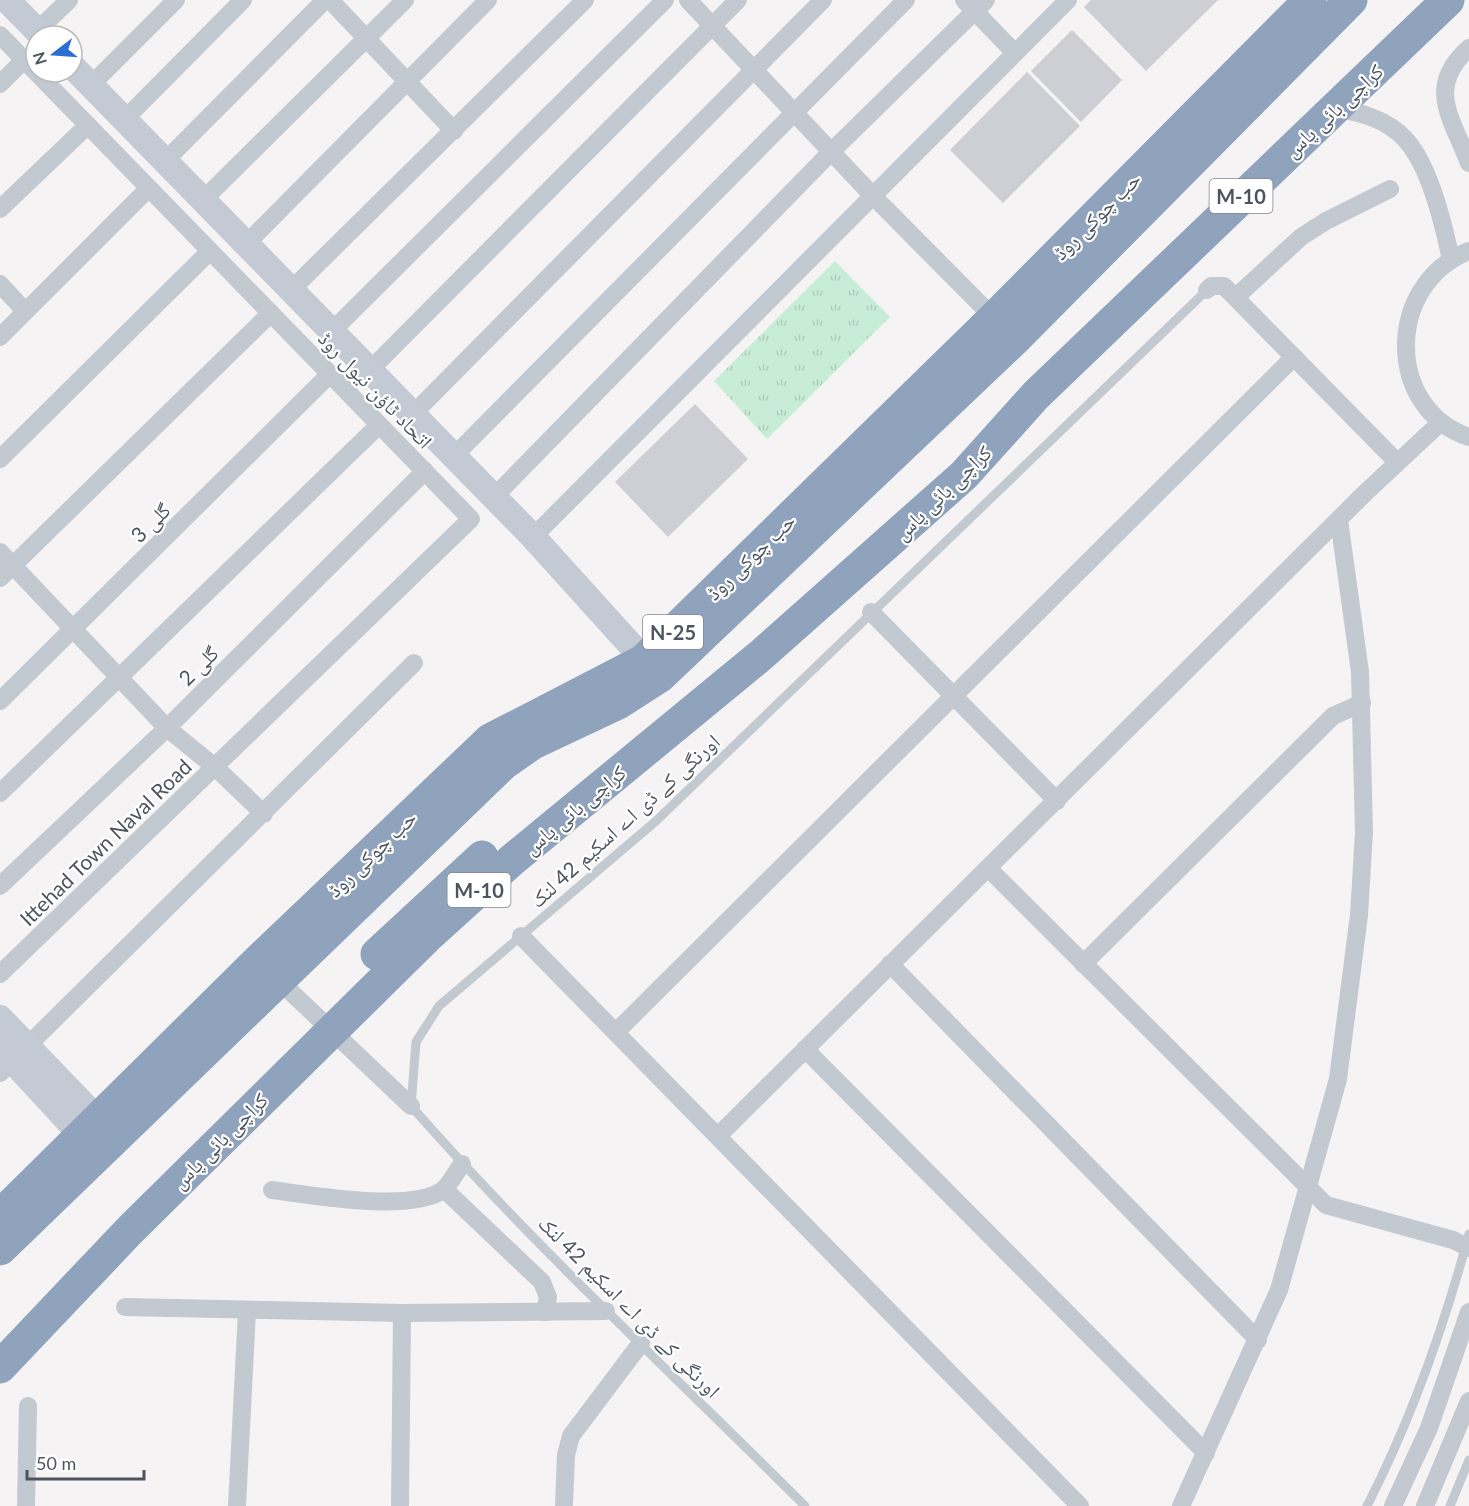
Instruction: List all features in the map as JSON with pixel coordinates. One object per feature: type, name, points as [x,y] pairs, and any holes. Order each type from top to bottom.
[{"type":"highway","name":"حب چوکی روڈ","points":[[651,669],[994,318],[1310,0]]},
{"type":"highway","points":[[0,1249],[98,1137],[269,971],[503,764],[533,743],[618,703],[651,669],[1017,337],[1351,0]]},
{"type":"highway","name":"کراچی بائی پاس","points":[[0,1335],[116,1214],[414,917],[500,841],[748,638],[950,458],[985,441],[1036,395],[1448,0]]},
{"type":"highway","name":"کراچی بائی پاس","points":[[0,1367],[138,1222],[428,936],[512,860],[760,656],[964,475],[985,441]]},
{"type":"highway","points":[[0,1216],[98,1137]]},
{"type":"street","points":[[8,0],[31,24]]},
{"type":"street","points":[[48,24],[69,0]]},
{"type":"street","points":[[91,85],[176,0]]},
{"type":"street","points":[[124,120],[243,0]]},
{"type":"street","points":[[165,161],[328,0],[454,131]]},
{"type":"street","points":[[203,200],[405,0]]},
{"type":"street","points":[[246,244],[488,0]]},
{"type":"street","points":[[292,290],[585,0]]},
{"type":"street","points":[[332,331],[665,0]]},
{"type":"street","points":[[688,0],[873,196],[994,318]]},
{"type":"street","points":[[370,370],[738,0]]},
{"type":"street","points":[[413,414],[823,0]]},
{"type":"street","points":[[454,456],[906,0]]},
{"type":"street","points":[[532,537],[1068,0]]},
{"type":"street","points":[[494,497],[975,4],[1015,53]]},
{"type":"street","name":"اتحاد ٹاؤن نیول روڈ","points":[[0,35],[24,60]]},
{"type":"street","points":[[1469,48],[1456,60],[1446,76],[1444,90],[1448,108],[1469,163]]},
{"type":"street","points":[[0,84],[24,60]]},
{"type":"street","points":[[84,78],[494,497],[651,669]]},
{"type":"street","name":"اتحاد ٹاؤن نیول روڈ","points":[[47,84],[471,519],[216,768]]},
{"type":"street","points":[[1334,109],[1352,111],[1377,120],[1394,130],[1409,144],[1423,170],[1439,211],[1451,260]]},
{"type":"street","points":[[0,209],[87,125]]},
{"type":"street","points":[[0,337],[149,188]]},
{"type":"street","points":[[1236,297],[1301,237],[1326,221],[1390,189]]},
{"type":"street","points":[[0,459],[210,251]]},
{"type":"street","points":[[1469,251],[1451,260],[1433,276],[1416,297],[1406,328],[1407,358],[1415,384],[1440,423],[1469,437]]},
{"type":"street","points":[[0,284],[25,311]]},
{"type":"street","points":[[1207,290],[1211,286],[1224,286],[1397,462]]},
{"type":"street","points":[[6,572],[271,314]]},
{"type":"street","points":[[616,1031],[1294,357]]},
{"type":"street","name":"گلی 3","points":[[0,701],[330,374]]},
{"type":"street","points":[[718,1136],[1338,520],[1440,423]]},
{"type":"street","points":[[0,792],[379,425]]},
{"type":"street","name":"گلی 2","points":[[0,886],[167,728],[425,471]]},
{"type":"street","points":[[1181,1506],[1279,1290],[1338,1079],[1354,959],[1364,832],[1360,672],[1338,520]]},
{"type":"street","points":[[0,552],[6,572],[74,630],[167,728],[216,768],[264,814]]},
{"type":"street","points":[[871,612],[1057,801]]},
{"type":"street","points":[[10,1057],[264,814],[414,663]]},
{"type":"street","points":[[1083,964],[1333,716],[1362,703]]},
{"type":"street","name":"Ittehad Town Naval Road","points":[[0,974],[216,768]]},
{"type":"street","points":[[988,868],[1326,1205],[1468,1243]]},
{"type":"street","points":[[521,936],[895,1320],[1080,1506]]},
{"type":"street","points":[[890,964],[1258,1340]]},
{"type":"street","points":[[269,971],[411,1106]]},
{"type":"street","points":[[0,1018],[10,1057],[98,1137]]},
{"type":"street","points":[[805,1049],[1206,1453]]},
{"type":"street","points":[[273,1190],[337,1199],[414,1200],[444,1189],[462,1164]]},
{"type":"street","points":[[444,1189],[542,1282],[548,1297],[545,1312]]},
{"type":"street","points":[[125,1307],[402,1313],[606,1311]]},
{"type":"street","points":[[237,1506],[247,1311]]},
{"type":"street","points":[[1393,1506],[1429,1428],[1469,1312]]},
{"type":"street","points":[[400,1506],[402,1313]]},
{"type":"street","points":[[564,1506],[566,1455],[571,1436],[641,1343]]},
{"type":"street","points":[[1425,1506],[1469,1401]]},
{"type":"street","points":[[26,1506],[28,1406]]},
{"type":"lane","name":"اورنگی کے ڈی اے اسکیم 42 لنک","points":[[806,1506],[606,1311],[462,1164],[411,1106],[416,1042],[439,1006],[656,821],[1207,290]]},
{"type":"lane","points":[[1367,1506],[1385,1470],[1429,1361],[1454,1293],[1468,1243]]},
{"type":"lane","points":[[1450,1506],[1469,1460]]},
{"type":"green space","points":[[835,261],[890,317],[767,439],[714,381]]},
{"type":"building","points":[[1091,0],[1218,0],[1146,71],[1084,7]]},
{"type":"building","points":[[1072,30],[1122,80],[1081,122],[1031,71]]},
{"type":"building","points":[[1027,72],[1080,126],[1003,203],[950,150]]},
{"type":"building","points":[[695,404],[748,459],[668,537],[615,482]]}]
